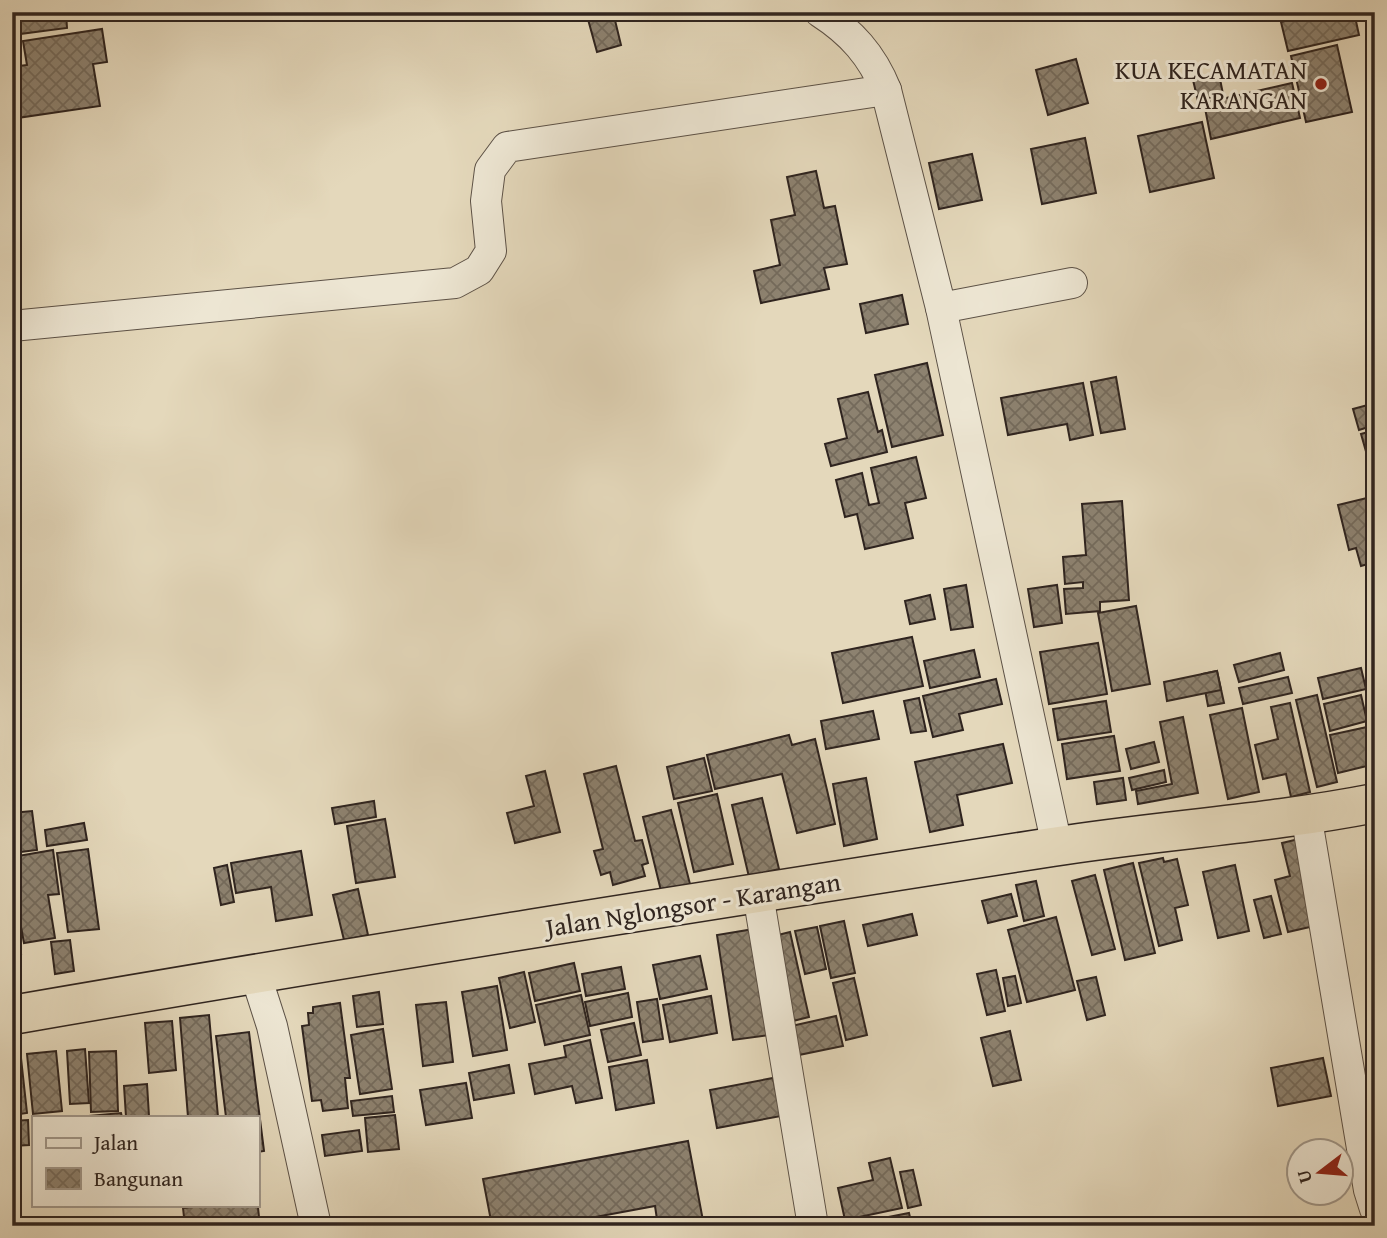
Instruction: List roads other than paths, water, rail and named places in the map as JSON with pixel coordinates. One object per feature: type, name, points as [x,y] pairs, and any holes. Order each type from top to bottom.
[{"type":"highway","name":"Jalan Nglongsor - Karangan","points":[[12,1015],[256,973],[1057,846],[1375,803]]},
{"type":"street","points":[[820,12],[842,26],[864,49],[877,67],[886,90],[941,307],[1057,846]]},
{"type":"street","points":[[12,326],[454,283],[479,270],[491,251],[485,201],[490,170],[507,147],[886,90]]},
{"type":"street","points":[[941,307],[1072,283]]},
{"type":"street","points":[[1306,814],[1369,1190],[1375,1209]]},
{"type":"street","points":[[758,894],[813,1226]]},
{"type":"street","points":[[256,973],[272,1027],[316,1226]]},
{"type":"place","name":"KUA KECAMATAN KARANGAN","points":[[1321,84]]}]
